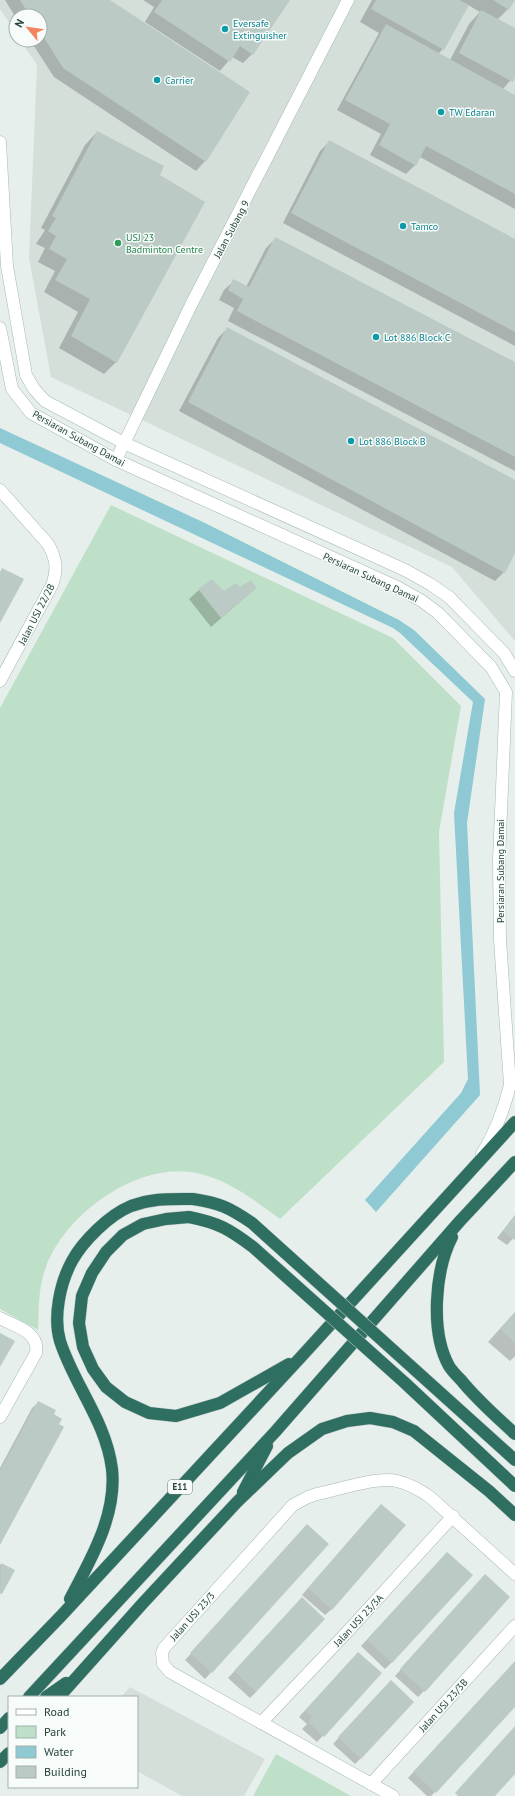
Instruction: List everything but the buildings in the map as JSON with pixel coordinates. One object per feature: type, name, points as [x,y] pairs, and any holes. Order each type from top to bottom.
[{"type":"highway","name":"E11","points":[[0,1679],[61,1616],[300,1358],[515,1122]]},
{"type":"highway","points":[[30,1696],[274,1432],[460,1221],[515,1162]]},
{"type":"highway","points":[[61,1616],[97,1546],[112,1497],[112,1469],[106,1443],[94,1412],[67,1359],[59,1339],[58,1317],[63,1284],[72,1261],[87,1242],[106,1221],[129,1207],[156,1198],[193,1199],[215,1203],[234,1211],[252,1223],[515,1460]]},
{"type":"highway","points":[[300,1358],[220,1403],[176,1416],[149,1413],[125,1402],[106,1387],[93,1369],[83,1348],[79,1323],[82,1296],[92,1273],[106,1252],[123,1234],[143,1224],[166,1219],[189,1217],[210,1221],[230,1230],[253,1247],[405,1383],[515,1486]]},
{"type":"highway","points":[[460,1221],[446,1249],[440,1271],[437,1319],[442,1346],[449,1367],[471,1393],[515,1434]]},
{"type":"highway","points":[[60,1696],[237,1502],[288,1453],[322,1429],[347,1421],[370,1418],[393,1422],[414,1431],[489,1491],[515,1515]]},
{"type":"highway","points":[[237,1502],[274,1432]]},
{"type":"highway","points":[[47,1696],[81,1672]]},
{"type":"highway","points":[[0,1728],[8,1719]]},
{"type":"highway","points":[[0,1762],[8,1754]]},
{"type":"street","name":"Jalan Subang 9","points":[[116,460],[192,303],[348,0]]},
{"type":"street","name":"Persiaran Subang Damai","points":[[0,142],[7,266],[26,375],[34,389],[45,401],[124,443],[406,570],[449,597],[504,653],[515,671]]},
{"type":"street","name":"Persiaran Subang Damai","points":[[0,328],[12,389],[31,413],[116,460],[397,587],[422,601],[438,613],[492,667],[506,692],[498,860],[500,940],[510,1085],[505,1104],[491,1139],[475,1166]]},
{"type":"street","name":"Jalan USJ 22/2B","points":[[0,490],[48,544],[56,562],[56,575],[0,681]]},
{"type":"street","points":[[0,1318],[27,1332],[35,1340],[37,1346],[36,1353],[0,1417]]},
{"type":"street","name":"Jalan USJ 23/3","points":[[393,1796],[170,1672],[163,1664],[162,1654],[169,1642],[285,1513],[293,1505],[308,1497],[385,1480],[397,1481],[415,1487],[453,1516],[515,1574]]},
{"type":"street","name":"Jalan USJ 23/3A","points":[[261,1723],[453,1516]]},
{"type":"street","name":"Jalan USJ 23/3B","points":[[371,1784],[515,1626]]},
{"type":"shaded area","points":[[0,0],[515,0],[515,641],[452,567],[51,377],[29,258],[37,65],[25,48],[48,48],[48,8],[8,8],[8,21],[0,9]]},
{"type":"shaded area","points":[[130,1687],[265,1759],[244,1796],[182,1796],[138,1772],[138,1696],[122,1696]]},
{"type":"green space","points":[[111,505],[393,638],[461,706],[439,832],[444,1062],[280,1219],[233,1187],[212,1177],[201,1174],[178,1171],[155,1174],[131,1182],[109,1194],[88,1209],[70,1227],[56,1247],[43,1275],[39,1298],[38,1330],[0,1309],[0,708]]},
{"type":"green space","points":[[276,1754],[351,1796],[253,1796]]},
{"type":"water","points":[[0,428],[205,523],[399,620],[414,630],[485,699],[467,823],[480,1095],[376,1212],[365,1200],[461,1093],[468,1079],[454,813],[473,702],[393,628],[0,443]]},
{"type":"place","name":"Eversafe Extinguisher","points":[[225,29]]},
{"type":"place","name":"Carrier","points":[[157,80]]},
{"type":"place","name":"TW Edaran","points":[[441,112]]},
{"type":"place","name":"Tamco","points":[[403,226]]},
{"type":"place","name":"USJ 23 Badminton Centre","points":[[118,243]]},
{"type":"place","name":"Lot 886 Block C","points":[[376,337]]},
{"type":"place","name":"Lot 886 Block B","points":[[351,441]]}]
